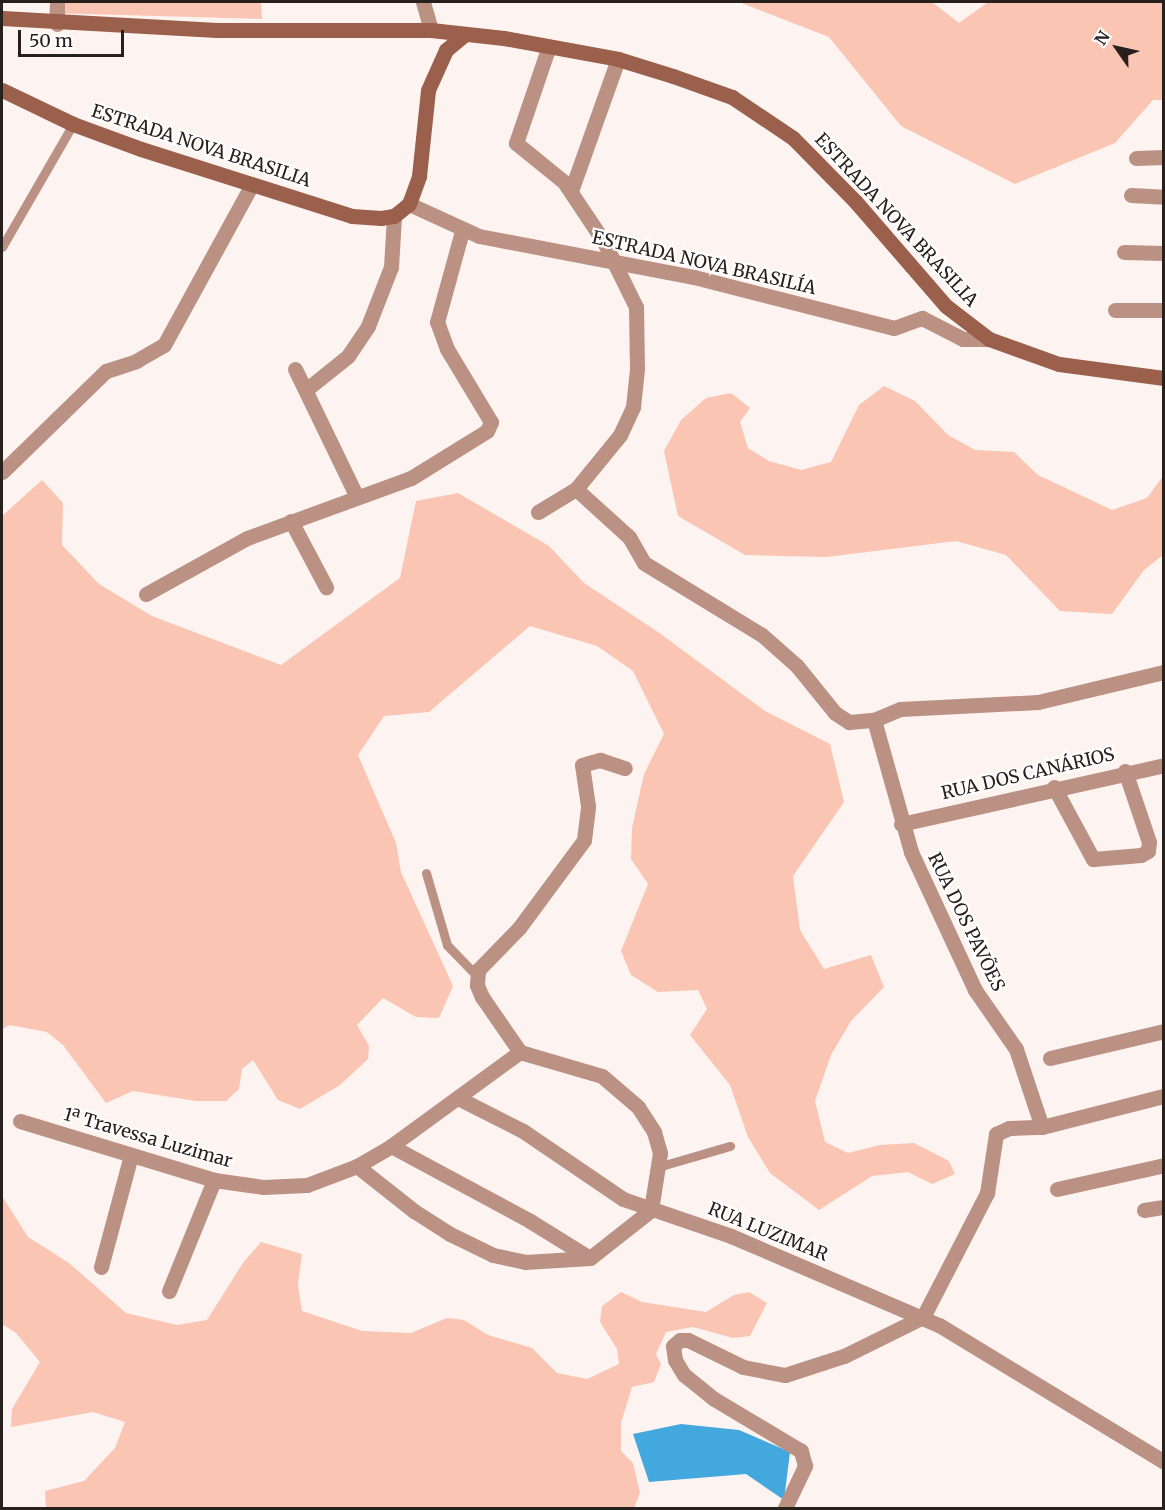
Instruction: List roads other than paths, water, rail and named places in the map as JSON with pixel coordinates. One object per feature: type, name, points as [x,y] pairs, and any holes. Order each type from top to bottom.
[{"type":"street","points":[[57,2],[57,24]]},
{"type":"street","points":[[423,2],[431,30]]},
{"type":"street","name":"ESTRADA NOVA BRASILIA","points":[[2,18],[57,24],[262,31],[431,30],[549,46],[618,59],[714,89],[772,122],[834,178],[946,306],[989,339],[1059,364],[1164,378]]},
{"type":"street","points":[[306,389],[323,379],[360,341],[391,267],[394,216],[409,204],[419,176],[428,90],[446,50],[465,34]]},
{"type":"street","points":[[538,512],[576,489],[620,435],[636,392],[634,338],[638,315],[614,261],[571,191],[515,140],[549,46]]},
{"type":"street","points":[[571,191],[618,59]]},
{"type":"street","name":"ESTRADA NOVA BRASILIA","points":[[2,90],[73,124],[252,184],[352,216],[394,216]]},
{"type":"street","points":[[1136,158],[1164,157]]},
{"type":"street","points":[[2,472],[106,371],[136,361],[165,345],[252,184]]},
{"type":"street","points":[[1131,195],[1164,197]]},
{"type":"street","name":"ESTRADA NOVA BRASILÍA","points":[[409,204],[462,231],[614,261],[894,328],[922,318],[963,339],[989,339]]},
{"type":"street","points":[[146,594],[247,538],[411,478],[458,453],[491,427],[489,417],[447,349],[437,322],[462,231]]},
{"type":"street","points":[[1124,252],[1164,253]]},
{"type":"street","points":[[1115,310],[1164,310]]},
{"type":"street","points":[[296,369],[357,497]]},
{"type":"street","points":[[576,489],[629,537],[644,563],[762,635],[797,666],[835,713],[849,722],[874,720],[900,710],[1038,702],[1164,672]]},
{"type":"street","points":[[291,521],[326,587]]},
{"type":"street","name":"RUA DOS PAVÕES","points":[[874,720],[891,771],[901,824],[975,990],[1016,1049],[1045,1127]]},
{"type":"street","points":[[357,1166],[414,1211],[493,1255],[525,1262],[590,1258],[651,1210],[661,1166],[654,1132],[638,1107],[612,1081],[520,1052],[488,1008],[476,975],[487,957],[519,928],[555,884],[584,840],[588,806],[582,765],[600,760],[625,768]]},
{"type":"street","name":"RUA DOS CANÁRIOS","points":[[901,824],[1054,786],[1164,765]]},
{"type":"street","points":[[1054,786],[1093,859],[1141,855],[1148,851],[1149,842],[1125,771]]},
{"type":"street","points":[[1050,1058],[1164,1031]]},
{"type":"street","name":"1ª Travessa Luzimar","points":[[20,1121],[214,1180],[283,1188],[307,1185],[357,1166],[391,1146],[520,1052]]},
{"type":"street","points":[[785,1509],[805,1466],[801,1451],[714,1399],[684,1375],[675,1360],[674,1346],[688,1340],[743,1367],[785,1375],[844,1356],[923,1317],[987,1193],[996,1134],[1009,1128],[1045,1127],[1164,1096]]},
{"type":"street","name":"RUA LUZIMAR","points":[[458,1098],[523,1131],[623,1199],[720,1232],[923,1317],[1164,1462]]},
{"type":"street","points":[[391,1146],[530,1221],[590,1258]]},
{"type":"street","points":[[101,1267],[131,1155]]},
{"type":"street","points":[[1057,1189],[1164,1165]]},
{"type":"street","points":[[169,1291],[214,1180]]},
{"type":"street","points":[[1144,1210],[1164,1207]]},
{"type":"lane","points":[[2,247],[73,124]]},
{"type":"lane","points":[[426,873],[447,945],[476,975]]},
{"type":"lane","points":[[661,1166],[730,1146]]},
{"type":"water","points":[[681,1424],[739,1430],[790,1452],[784,1500],[746,1474],[649,1482],[633,1434]]}]
